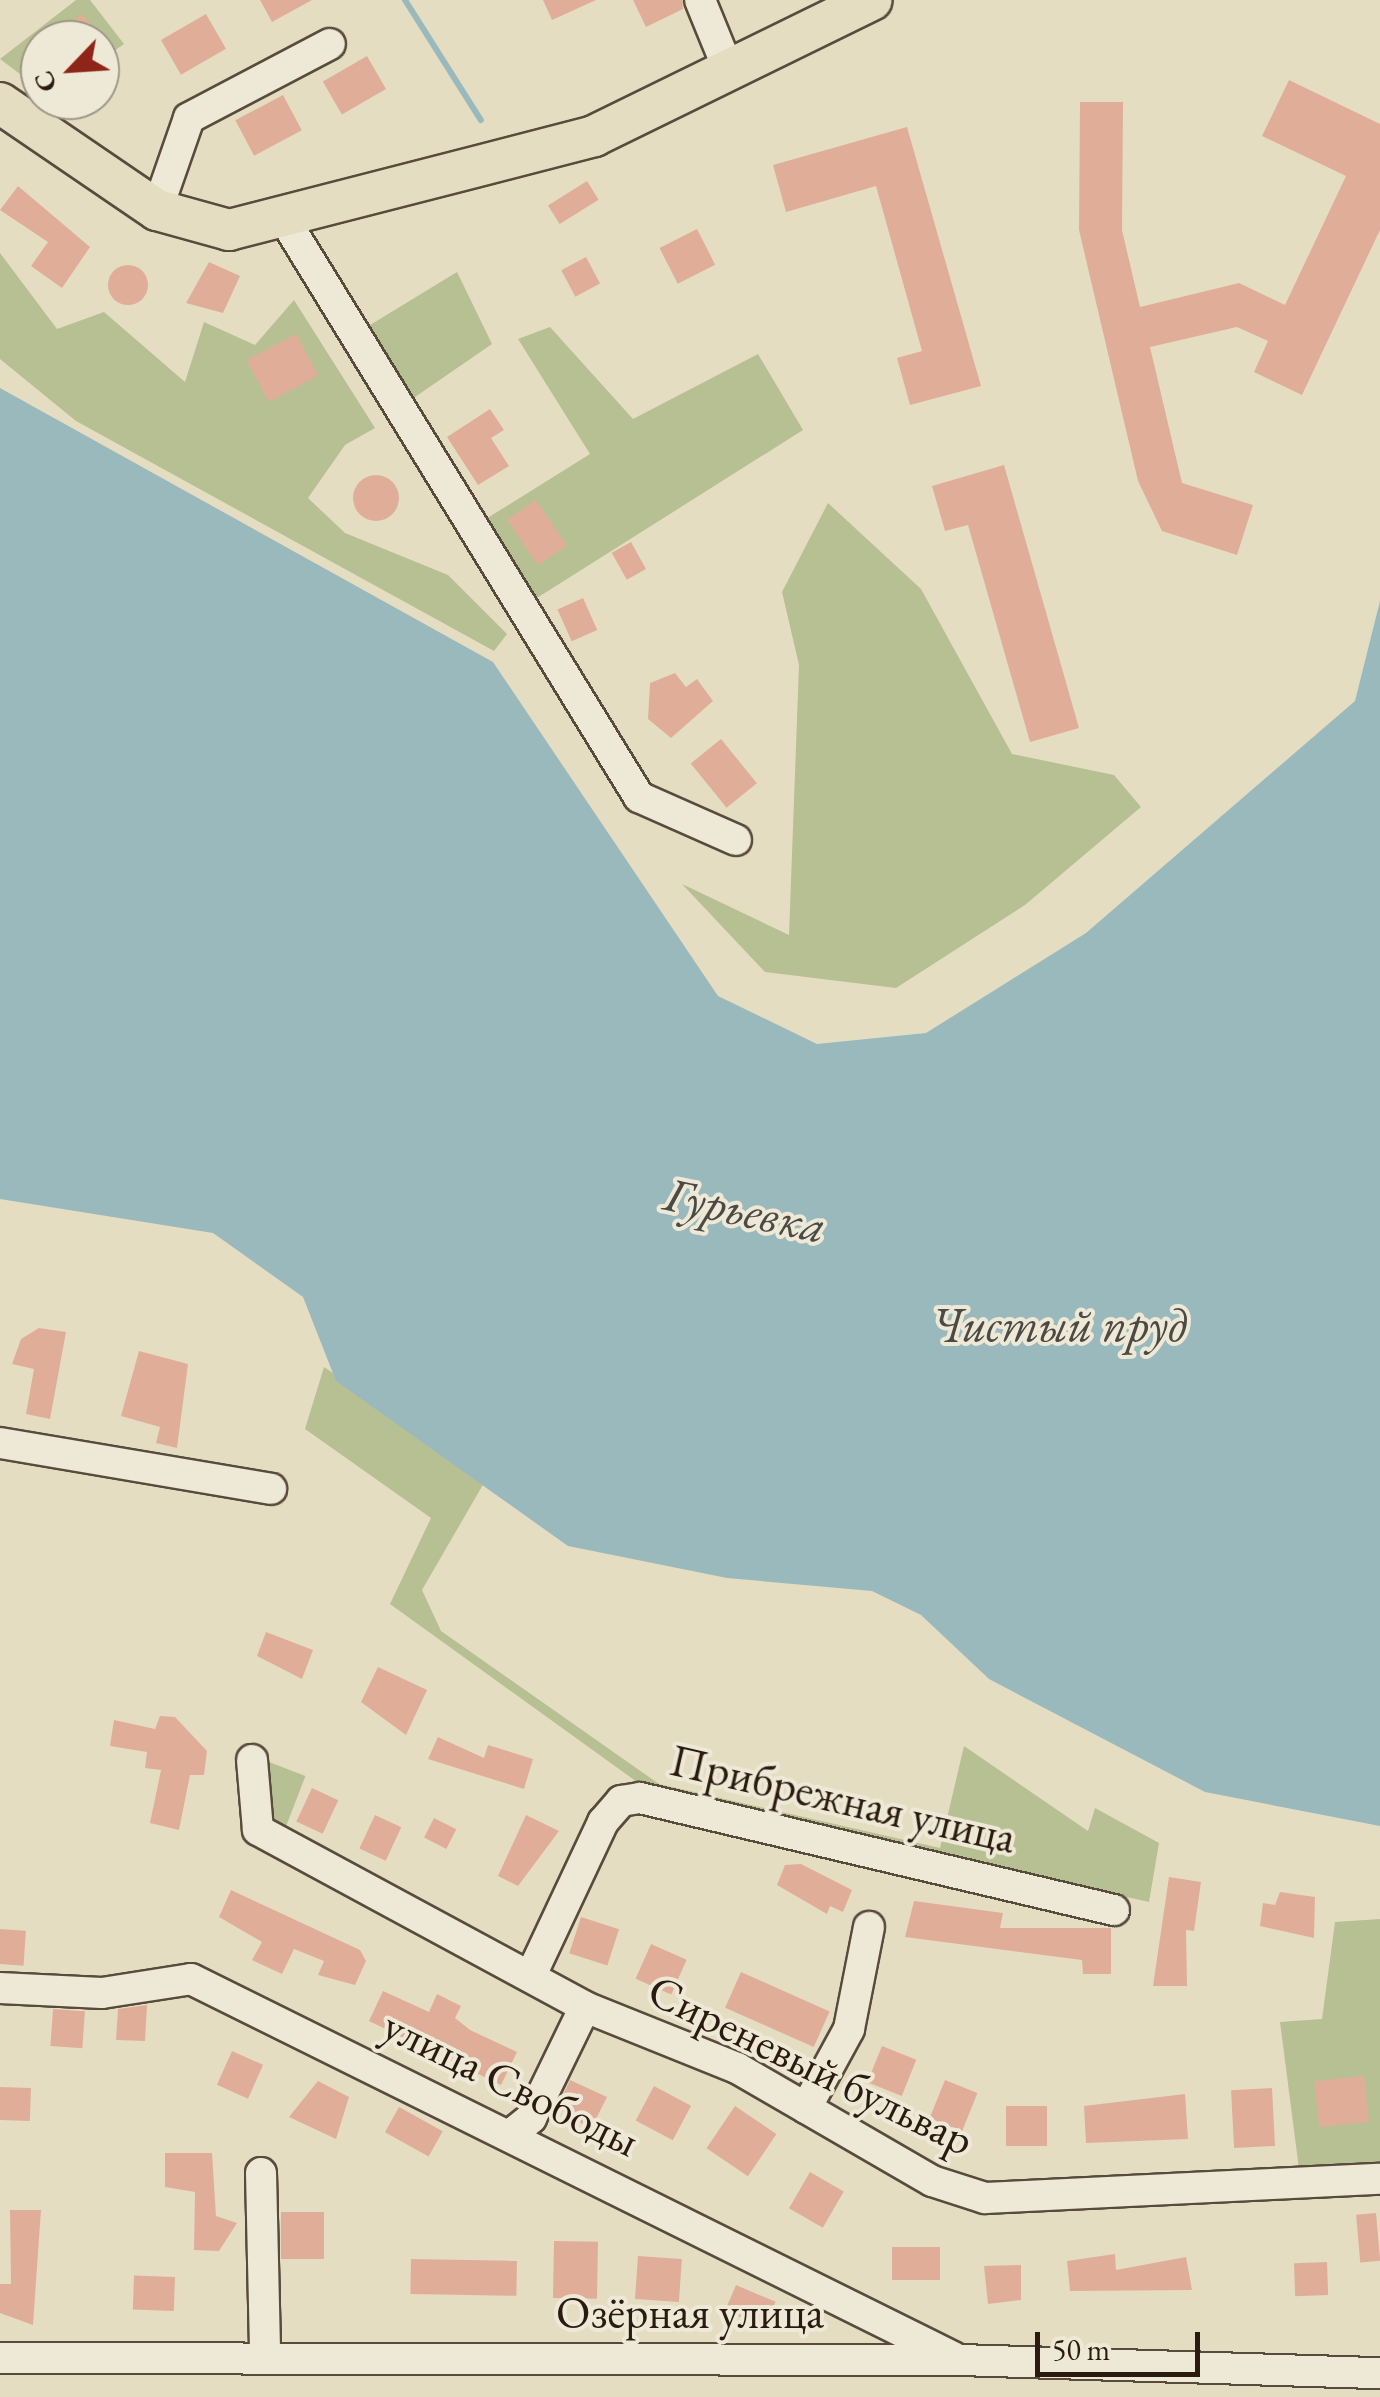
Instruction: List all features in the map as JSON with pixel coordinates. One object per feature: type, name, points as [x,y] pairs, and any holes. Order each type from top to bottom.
[{"type":"main road","points":[[0,103],[157,210],[230,230],[286,222],[594,136],[872,0]]},
{"type":"street","points":[[700,0],[729,72]]},
{"type":"street","points":[[157,210],[189,118],[330,44]]},
{"type":"street","points":[[286,222],[639,796],[736,840]]},
{"type":"street","points":[[0,1443],[271,1489]]},
{"type":"street","name":"Сиреневый бульвар","points":[[252,1760],[258,1830],[532,1970],[585,2007],[737,2068],[932,2181],[985,2198],[1380,2179]]},
{"type":"street","name":"Прибрежная улица","points":[[532,1970],[603,1822],[621,1801],[640,1798],[1114,1910]]},
{"type":"street","points":[[806,2108],[849,2029],[869,1927]]},
{"type":"street","name":"улица Свободы","points":[[0,1988],[102,1993],[191,1979],[514,2132],[960,2360]]},
{"type":"street","points":[[514,2132],[531,2118],[585,2007]]},
{"type":"street","points":[[261,2173],[265,2355]]},
{"type":"street","name":"Озёрная улица","points":[[0,2358],[265,2355],[960,2360],[1380,2372]]},
{"type":"green space","points":[[76,0],[90,0],[105,20],[50,20]]},
{"type":"green space","points":[[20,43],[20,74],[0,59]]},
{"type":"green space","points":[[0,253],[57,329],[104,312],[185,382],[204,322],[255,345],[294,300],[375,428],[345,445],[308,498],[345,533],[448,575],[507,634],[494,651],[76,421],[0,359]]},
{"type":"green space","points":[[457,272],[492,344],[399,408],[352,336]]},
{"type":"green space","points":[[550,327],[633,419],[758,354],[803,430],[521,608],[473,527],[590,454],[518,339]]},
{"type":"green space","points":[[828,503],[921,589],[1012,754],[1114,775],[1141,807],[1025,905],[896,988],[765,972],[682,884],[789,935],[799,665],[782,592]]},
{"type":"green space","points":[[324,1367],[488,1476],[422,1590],[441,1631],[659,1784],[940,1848],[964,1746],[1088,1831],[1095,1808],[1159,1843],[1149,1902],[644,1787],[390,1604],[431,1518],[305,1429]]},
{"type":"green space","points":[[269,1762],[305,1776],[283,1834],[247,1820]]},
{"type":"green space","points":[[1380,1919],[1380,2165],[1299,2169],[1280,2022],[1322,2019],[1335,1922]]},
{"type":"water","name":"Чистый пруд","points":[[0,388],[493,662],[718,996],[817,1044],[926,1033],[1086,933],[1355,701],[1380,601],[1380,1826],[1205,1792],[989,1679],[921,1615],[872,1591],[727,1578],[568,1546],[336,1381],[303,1297],[213,1233],[0,1199]]},
{"type":"building","points":[[260,0],[312,0],[272,22]]},
{"type":"building","points":[[543,0],[596,0],[552,20]]},
{"type":"building","points":[[633,0],[682,0],[683,9],[646,27]]},
{"type":"building","points":[[206,14],[226,49],[181,75],[161,40]]},
{"type":"building","points":[[367,56],[386,89],[342,114],[323,82]]},
{"type":"building","points":[[1289,80],[1380,124],[1380,230],[1302,395],[1254,372],[1268,341],[1237,327],[1150,347],[1182,483],[1253,505],[1237,555],[1162,531],[1138,481],[1079,230],[1080,102],[1123,102],[1122,230],[1140,307],[1239,283],[1285,305],[1346,176],[1262,136]]},
{"type":"building","points":[[283,95],[302,130],[254,156],[235,120]]},
{"type":"building","points":[[907,127],[981,386],[910,405],[897,358],[922,351],[876,186],[786,212],[773,165]]},
{"type":"building","points":[[587,181],[599,200],[560,224],[548,205]]},
{"type":"building","points":[[18,186],[90,247],[62,288],[31,266],[48,242],[0,210]]},
{"type":"building","points":[[697,229],[715,265],[678,284],[660,248]]},
{"type":"building","points":[[586,257],[600,283],[575,297],[561,270]]},
{"type":"building","points":[[209,262],[240,276],[223,313],[186,303]]},
{"type":"building","points":[[128,265],[142,271],[148,285],[142,299],[128,305],[114,299],[108,285],[114,271]]},
{"type":"building","points":[[296,334],[318,375],[269,402],[247,360]]},
{"type":"building","points":[[490,409],[504,430],[491,438],[509,466],[478,485],[447,437]]},
{"type":"building","points":[[1004,465],[1079,728],[1030,742],[968,525],[945,531],[932,486]]},
{"type":"building","points":[[376,475],[393,481],[399,498],[393,515],[376,521],[359,515],[353,498],[359,481]]},
{"type":"building","points":[[536,500],[567,546],[538,565],[507,520]]},
{"type":"building","points":[[631,542],[646,569],[627,580],[612,553]]},
{"type":"building","points":[[583,598],[597,630],[572,641],[557,609]]},
{"type":"building","points":[[675,673],[686,687],[697,679],[713,701],[671,738],[648,719],[650,683]]},
{"type":"building","points":[[721,739],[757,783],[727,808],[691,764]]},
{"type":"building","points":[[39,1328],[66,1332],[50,1419],[26,1414],[34,1369],[12,1364],[21,1339]]},
{"type":"building","points":[[139,1351],[188,1364],[177,1448],[156,1443],[160,1427],[121,1416]]},
{"type":"building","points":[[266,1632],[313,1650],[302,1679],[257,1656]]},
{"type":"building","points":[[378,1667],[427,1690],[406,1735],[361,1702]]},
{"type":"building","points":[[160,1716],[175,1717],[207,1751],[204,1775],[190,1775],[179,1830],[150,1823],[161,1770],[145,1768],[147,1752],[110,1746],[114,1720],[155,1729]]},
{"type":"building","points":[[438,1737],[484,1758],[488,1745],[533,1759],[524,1789],[428,1759]]},
{"type":"building","points":[[312,1788],[338,1800],[323,1834],[296,1822]]},
{"type":"building","points":[[375,1815],[401,1827],[386,1861],[359,1849]]},
{"type":"building","points":[[526,1815],[559,1831],[518,1886],[498,1876]]},
{"type":"building","points":[[434,1818],[456,1829],[446,1849],[424,1838]]},
{"type":"building","points":[[801,1864],[852,1890],[843,1912],[830,1906],[827,1914],[777,1885],[785,1865]]},
{"type":"building","points":[[1169,1877],[1201,1882],[1194,1931],[1186,1930],[1187,1986],[1153,1986]]},
{"type":"building","points":[[231,1890],[360,1950],[366,1961],[355,1985],[318,1975],[324,1961],[294,1949],[282,1974],[252,1960],[262,1942],[219,1917]]},
{"type":"building","points":[[1280,1892],[1315,1897],[1314,1938],[1260,1926],[1263,1903],[1275,1905]]},
{"type":"building","points":[[914,1901],[1003,1913],[1000,1928],[1111,1928],[1111,1974],[1083,1974],[1082,1960],[905,1937]]},
{"type":"building","points":[[581,1917],[619,1929],[607,1966],[569,1953]]},
{"type":"building","points":[[0,1929],[26,1931],[23,1966],[0,1964]]},
{"type":"building","points":[[651,1944],[687,1960],[671,1995],[636,1979]]},
{"type":"building","points":[[741,1972],[830,2011],[814,2047],[725,2008]]},
{"type":"building","points":[[383,1991],[429,2012],[437,1994],[461,2006],[455,2018],[470,2030],[517,2052],[501,2085],[369,2021]]},
{"type":"building","points":[[147,2005],[145,2041],[116,2040],[118,2009]]},
{"type":"building","points":[[53,2009],[85,2011],[82,2048],[50,2046]]},
{"type":"building","points":[[882,2046],[916,2060],[902,2096],[867,2082]]},
{"type":"building","points":[[232,2051],[263,2065],[248,2099],[217,2085]]},
{"type":"building","points":[[1364,2076],[1369,2122],[1319,2127],[1314,2081]]},
{"type":"building","points":[[570,2080],[607,2097],[591,2129],[557,2108]]},
{"type":"building","points":[[945,2080],[977,2093],[962,2131],[930,2118]]},
{"type":"building","points":[[318,2081],[349,2097],[336,2139],[289,2117]]},
{"type":"building","points":[[654,2086],[691,2106],[673,2140],[636,2120]]},
{"type":"building","points":[[0,2087],[31,2088],[30,2121],[0,2120]]},
{"type":"building","points":[[1272,2088],[1275,2146],[1234,2148],[1231,2090]]},
{"type":"building","points":[[1185,2094],[1188,2139],[1086,2143],[1084,2106]]},
{"type":"building","points":[[735,2106],[776,2134],[748,2176],[706,2148]]},
{"type":"building","points":[[1006,2106],[1047,2106],[1047,2146],[1006,2146]]},
{"type":"building","points":[[399,2107],[443,2131],[429,2157],[385,2132]]},
{"type":"building","points":[[165,2153],[212,2153],[216,2216],[237,2223],[219,2251],[194,2250],[195,2192],[165,2187]]},
{"type":"building","points":[[810,2172],[844,2192],[823,2228],[789,2208]]},
{"type":"building","points":[[10,2210],[41,2210],[33,2325],[0,2313],[0,2284],[11,2284]]},
{"type":"building","points":[[281,2212],[324,2212],[324,2259],[281,2259]]},
{"type":"building","points":[[1376,2213],[1380,2261],[1360,2263],[1356,2215]]},
{"type":"building","points":[[554,2241],[598,2242],[597,2299],[553,2298]]},
{"type":"building","points":[[892,2247],[940,2247],[940,2280],[892,2280]]},
{"type":"building","points":[[1115,2254],[1116,2270],[1186,2257],[1192,2290],[1070,2291],[1067,2261]]},
{"type":"building","points":[[638,2256],[682,2259],[679,2302],[635,2299]]},
{"type":"building","points":[[411,2259],[517,2261],[516,2296],[410,2294]]},
{"type":"building","points":[[1327,2262],[1328,2295],[1295,2296],[1294,2263]]},
{"type":"building","points":[[1021,2265],[1021,2300],[988,2304],[984,2266]]},
{"type":"building","points":[[134,2276],[175,2277],[174,2311],[133,2310]]},
{"type":"building","points":[[736,2285],[776,2302],[765,2328],[725,2311]]},
{"type":"waterway","points":[[405,0],[481,120]]},
{"type":"water label","name":"Гурьевка","points":[[745,1210]]}]
